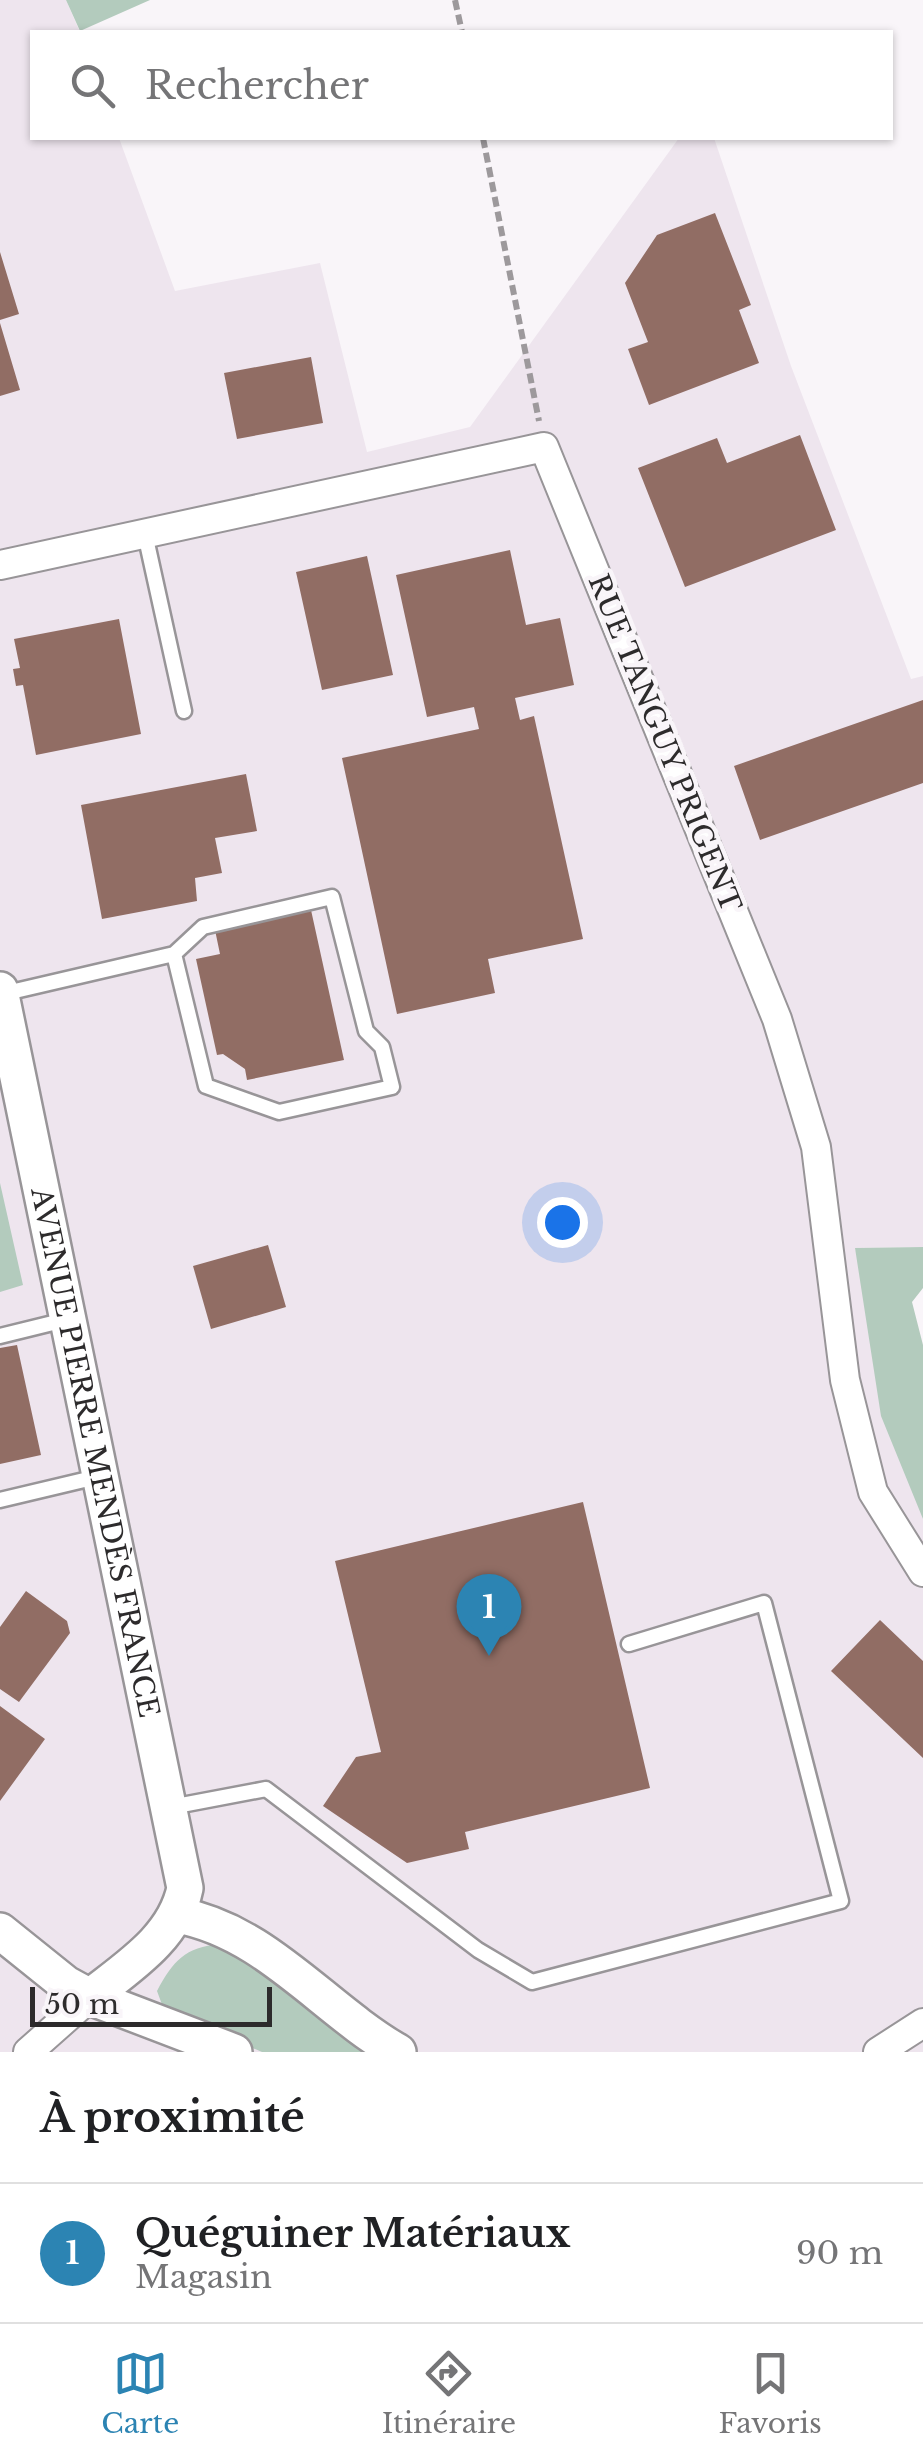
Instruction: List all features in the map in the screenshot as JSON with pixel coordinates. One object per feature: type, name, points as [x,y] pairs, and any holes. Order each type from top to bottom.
[{"type":"street","points":[[0,565],[544,447]]},
{"type":"street","name":"RUE TANGUY PRIGENT","points":[[544,447],[777,1019],[816,1147],[844,1380],[873,1492],[923,1572]]},
{"type":"street","name":"AVENUE PIERRE MENDÈS FRANCE","points":[[0,992],[171,1807],[185,1888],[176,1915]]},
{"type":"street","points":[[28,2052],[140,1956],[176,1915],[209,1921],[254,1942],[356,2028],[398,2052]]},
{"type":"street","points":[[0,1931],[66,1984],[90,1997],[234,2052]]},
{"type":"street","points":[[878,2052],[923,2023]]},
{"type":"lane","points":[[145,534],[184,711]]},
{"type":"lane","points":[[0,992],[174,954],[203,927],[332,896],[366,1031],[382,1047],[392,1088],[279,1112],[206,1086],[174,954]]},
{"type":"lane","points":[[0,1336],[71,1319]]},
{"type":"lane","points":[[0,1500],[102,1476]]},
{"type":"lane","points":[[171,1807],[266,1789],[478,1950],[532,1982],[841,1901],[764,1603],[628,1644]]},
{"type":"path","points":[[455,0],[462,30]]},
{"type":"path","points":[[483,140],[544,447]]},
{"type":"shaded area","points":[[0,0],[66,0],[79,30],[30,30],[30,140],[120,140],[175,291],[320,263],[367,452],[470,427],[678,140],[715,140],[791,366],[911,679],[923,676],[923,1247],[855,1248],[923,1519],[923,2052],[0,2052]]},
{"type":"green space","points":[[66,0],[150,0],[82,30]]},
{"type":"green space","points":[[0,1183],[23,1285],[0,1292]]},
{"type":"green space","points":[[923,1247],[923,1288],[912,1302],[923,1345],[923,1519],[881,1416],[855,1248]]},
{"type":"green space","points":[[220,1944],[261,1965],[365,2052],[262,2052],[164,2010],[157,1991],[169,1971],[189,1952]]},
{"type":"building","points":[[715,213],[751,305],[739,310],[759,363],[649,405],[628,349],[648,342],[625,283],[657,235]]},
{"type":"building","points":[[0,252],[19,314],[0,320]]},
{"type":"building","points":[[0,323],[20,390],[0,396]]},
{"type":"building","points":[[311,357],[323,423],[237,439],[224,373]]},
{"type":"building","points":[[800,435],[836,530],[685,587],[638,468],[717,438],[727,463]]},
{"type":"building","points":[[510,550],[526,625],[560,618],[574,685],[515,698],[520,720],[534,716],[583,939],[488,959],[495,993],[397,1014],[342,758],[479,729],[474,707],[427,717],[396,575]]},
{"type":"building","points":[[367,556],[393,675],[322,690],[296,572]]},
{"type":"building","points":[[119,619],[141,734],[36,755],[23,685],[16,686],[13,669],[20,668],[14,639]]},
{"type":"building","points":[[923,700],[923,783],[760,840],[734,766]]},
{"type":"building","points":[[246,774],[257,831],[215,838],[222,873],[195,878],[197,901],[102,919],[81,805]]},
{"type":"building","points":[[311,910],[344,1060],[247,1080],[245,1069],[223,1054],[217,1055],[196,959],[220,954],[215,930]]},
{"type":"building","points":[[268,1245],[286,1307],[211,1329],[193,1266]]},
{"type":"building","points":[[17,1345],[41,1455],[0,1464],[0,1348]]},
{"type":"building","points":[[583,1502],[650,1788],[465,1832],[469,1849],[407,1863],[323,1806],[356,1757],[381,1752],[335,1561]]},
{"type":"building","points":[[26,1591],[67,1621],[70,1633],[19,1702],[0,1689],[0,1627]]},
{"type":"building","points":[[880,1620],[923,1661],[923,1758],[831,1671]]},
{"type":"building","points":[[0,1706],[45,1739],[0,1801]]},
{"type":"place","name":"Quéguiner Matériaux","points":[[489,1656]]}]
